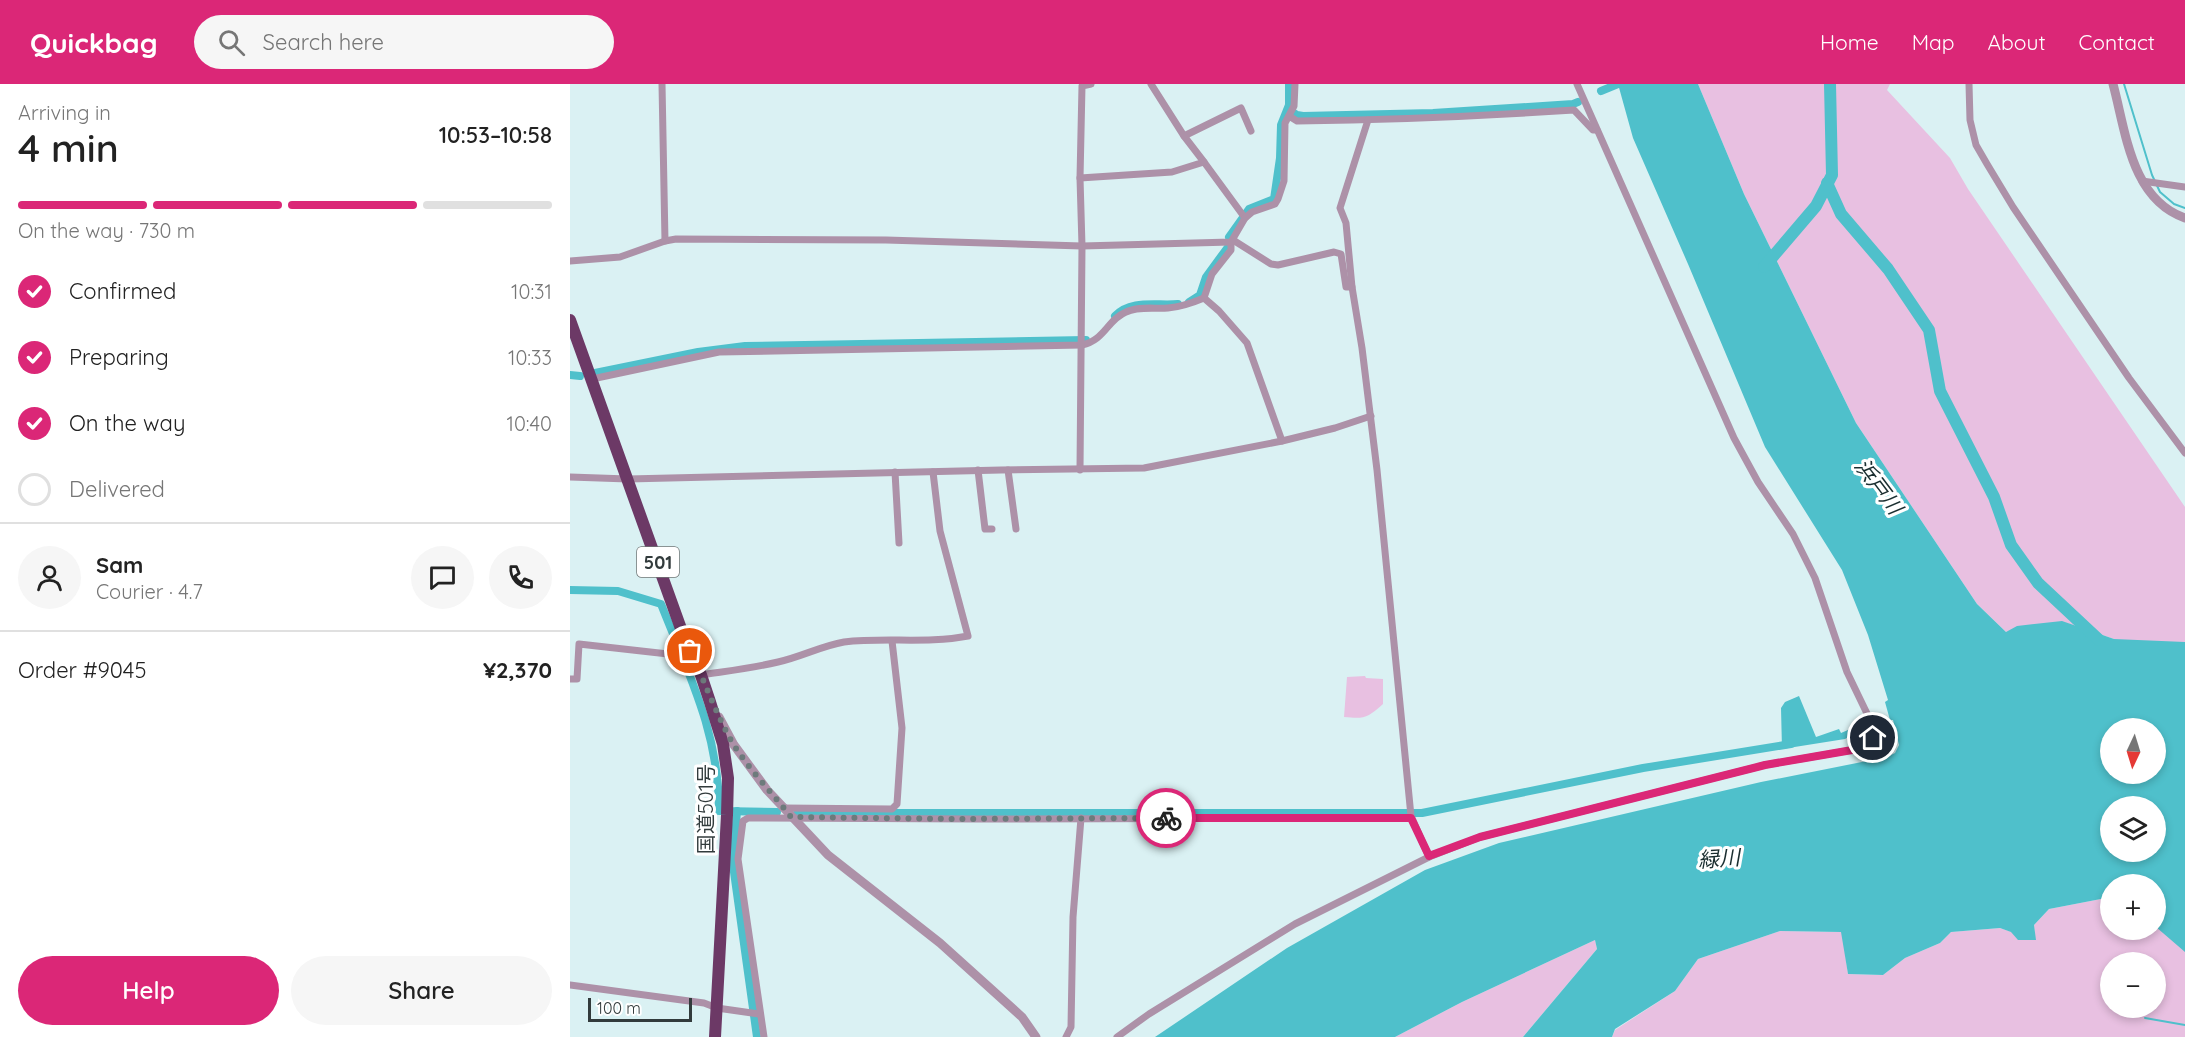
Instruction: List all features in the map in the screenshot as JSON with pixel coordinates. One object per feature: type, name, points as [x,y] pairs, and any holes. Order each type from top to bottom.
[{"type":"highway","name":"国道501号","points":[[570,320],[628,479],[684,653],[701,675],[723,744],[728,778],[728,812],[715,1037]]},
{"type":"street","points":[[662,84],[665,241]]},
{"type":"street","points":[[1080,470],[1082,85],[1091,84]]},
{"type":"street","points":[[1151,84],[1184,136],[1244,217]]},
{"type":"street","points":[[592,379],[719,352],[1093,343],[1114,320],[1125,312],[1186,306],[1204,298],[1212,274],[1231,250],[1232,241],[1244,217],[1275,204],[1278,199],[1284,181],[1285,123],[1290,113],[1295,84]]},
{"type":"street","points":[[1117,1037],[1295,924],[1429,856],[1480,837],[1731,773],[1858,749],[1867,746],[1873,738],[1873,726],[1847,672],[1815,579],[1793,534],[1758,482],[1734,438],[1577,84]]},
{"type":"street","points":[[1969,84],[1970,120],[1976,145],[1987,164],[2013,207],[2129,378],[2185,453]]},
{"type":"street","points":[[2113,84],[2151,182],[2156,201],[2169,211],[2185,218]]},
{"type":"street","points":[[1184,136],[1241,108],[1247,129]]},
{"type":"street","points":[[1290,113],[1298,121],[1440,119],[1574,110],[1593,130],[1597,130]]},
{"type":"street","points":[[1368,120],[1340,205],[1346,223],[1352,287],[1371,416],[1411,814],[1429,856]]},
{"type":"street","points":[[1080,178],[1172,172],[1204,162]]},
{"type":"street","points":[[2151,182],[2185,187]]},
{"type":"street","points":[[570,261],[620,257],[665,241],[702,238],[886,240],[1082,246],[1232,241],[1271,264],[1278,265],[1334,252],[1341,255],[1346,287],[1352,287]]},
{"type":"street","points":[[1204,298],[1219,311],[1247,343],[1282,441]]},
{"type":"street","points":[[570,477],[628,479],[1144,468],[1282,441],[1335,428],[1371,416]]},
{"type":"street","points":[[978,470],[985,530],[992,529]]},
{"type":"street","points":[[1008,470],[1016,529]]},
{"type":"street","points":[[895,472],[899,543]]},
{"type":"street","points":[[701,675],[776,663],[835,644],[868,639],[891,642],[968,636],[940,531],[933,472]]},
{"type":"street","points":[[784,808],[892,809],[897,804],[902,728],[891,642]]},
{"type":"street","points":[[570,679],[577,679],[579,644],[684,653]]},
{"type":"street","points":[[711,702],[734,745],[767,790],[791,817],[828,855],[940,943],[1022,1017],[1036,1037]]},
{"type":"street","points":[[764,1037],[755,1014],[738,859],[743,821],[748,818],[1082,818],[1411,814]]},
{"type":"street","points":[[1066,1037],[1071,1027],[1073,917],[1082,818]]},
{"type":"street","points":[[570,985],[704,1003],[717,1008],[755,1014]]},
{"type":"shaded area","points":[[1698,84],[1890,84],[1887,90],[1950,158],[1968,189],[2185,507],[2185,654],[2114,639],[2063,622],[2006,632],[1977,604],[1856,423],[1744,194]]},
{"type":"shaded area","points":[[1365,676],[1366,678],[1383,679],[1383,704],[1365,716],[1344,717],[1347,677]]},
{"type":"shaded area","points":[[2100,899],[2100,940],[2166,940],[2166,921],[2185,922],[2185,1037],[1612,1037],[1615,1030],[1675,991],[1698,959],[1780,931],[1842,932],[1848,974],[1883,975],[1905,958],[1940,943],[1951,932],[2000,928],[2035,940],[2034,925],[2049,909]]},
{"type":"shaded area","points":[[1595,940],[1597,949],[1523,1037],[1395,1037],[1462,1002]]},
{"type":"water","points":[[1618,84],[1698,84],[1744,194],[1856,423],[1977,604],[2006,632],[2017,626],[2062,621],[2114,639],[2185,642],[2185,952],[2166,936],[2166,874],[2100,874],[2100,899],[2049,909],[2034,925],[2036,940],[2018,940],[2011,932],[2000,928],[1951,932],[1940,943],[1905,958],[1883,975],[1848,974],[1841,932],[1780,931],[1698,959],[1675,991],[1615,1029],[1612,1037],[1523,1037],[1597,949],[1595,940],[1462,1002],[1395,1037],[1155,1037],[1287,948],[1425,870],[1499,843],[1761,782],[1887,757],[1895,753],[1899,745],[1893,720],[1890,720],[1885,702],[1888,700],[1868,635],[1842,570],[1765,447],[1633,138]]},
{"type":"water","points":[[1799,696],[1816,737],[1839,729],[1841,733],[1862,724],[1863,728],[1845,739],[1782,749],[1781,708],[1785,702]]},
{"type":"waterway","points":[[1229,237],[1249,209],[1274,199],[1280,158],[1281,125],[1289,105],[1289,84]]},
{"type":"waterway","points":[[1601,91],[1618,84]]},
{"type":"waterway","points":[[1764,267],[1816,206],[1832,175],[1830,84]]},
{"type":"waterway","points":[[2124,84],[2152,175],[2160,192],[2174,204],[2185,208]]},
{"type":"waterway","points":[[1288,109],[1303,116],[1433,113],[1578,102]]},
{"type":"waterway","points":[[1827,183],[1841,214],[1888,269],[1929,330],[1940,391],[1994,497],[2011,545],[2038,583],[2099,640]]},
{"type":"waterway","points":[[1189,302],[1200,295],[1206,277],[1228,247]]},
{"type":"waterway","points":[[1115,316],[1136,305],[1178,304]]},
{"type":"waterway","points":[[595,373],[698,352],[745,346],[1086,340]]},
{"type":"waterway","points":[[570,375],[580,376]]},
{"type":"waterway","points":[[570,590],[618,591],[661,604],[701,705],[714,756],[719,811],[777,812]]},
{"type":"waterway","points":[[797,813],[1422,813],[1643,768],[1791,744]]},
{"type":"waterway","points":[[737,811],[733,865],[757,1037]]},
{"type":"waterway","points":[[2145,1018],[2185,1025]]},
{"type":"way so far","points":[[690,651],[711,702],[734,745],[767,790],[791,817],[1166,818]]},
{"type":"route","points":[[1166,818],[1411,818],[1429,856],[1480,837],[1765,765],[1858,749],[1867,746],[1873,738]]},
{"type":"water label","name":"浜戸川","points":[[1879,486]]},
{"type":"water label","name":"緑川","points":[[1719,858]]}]
